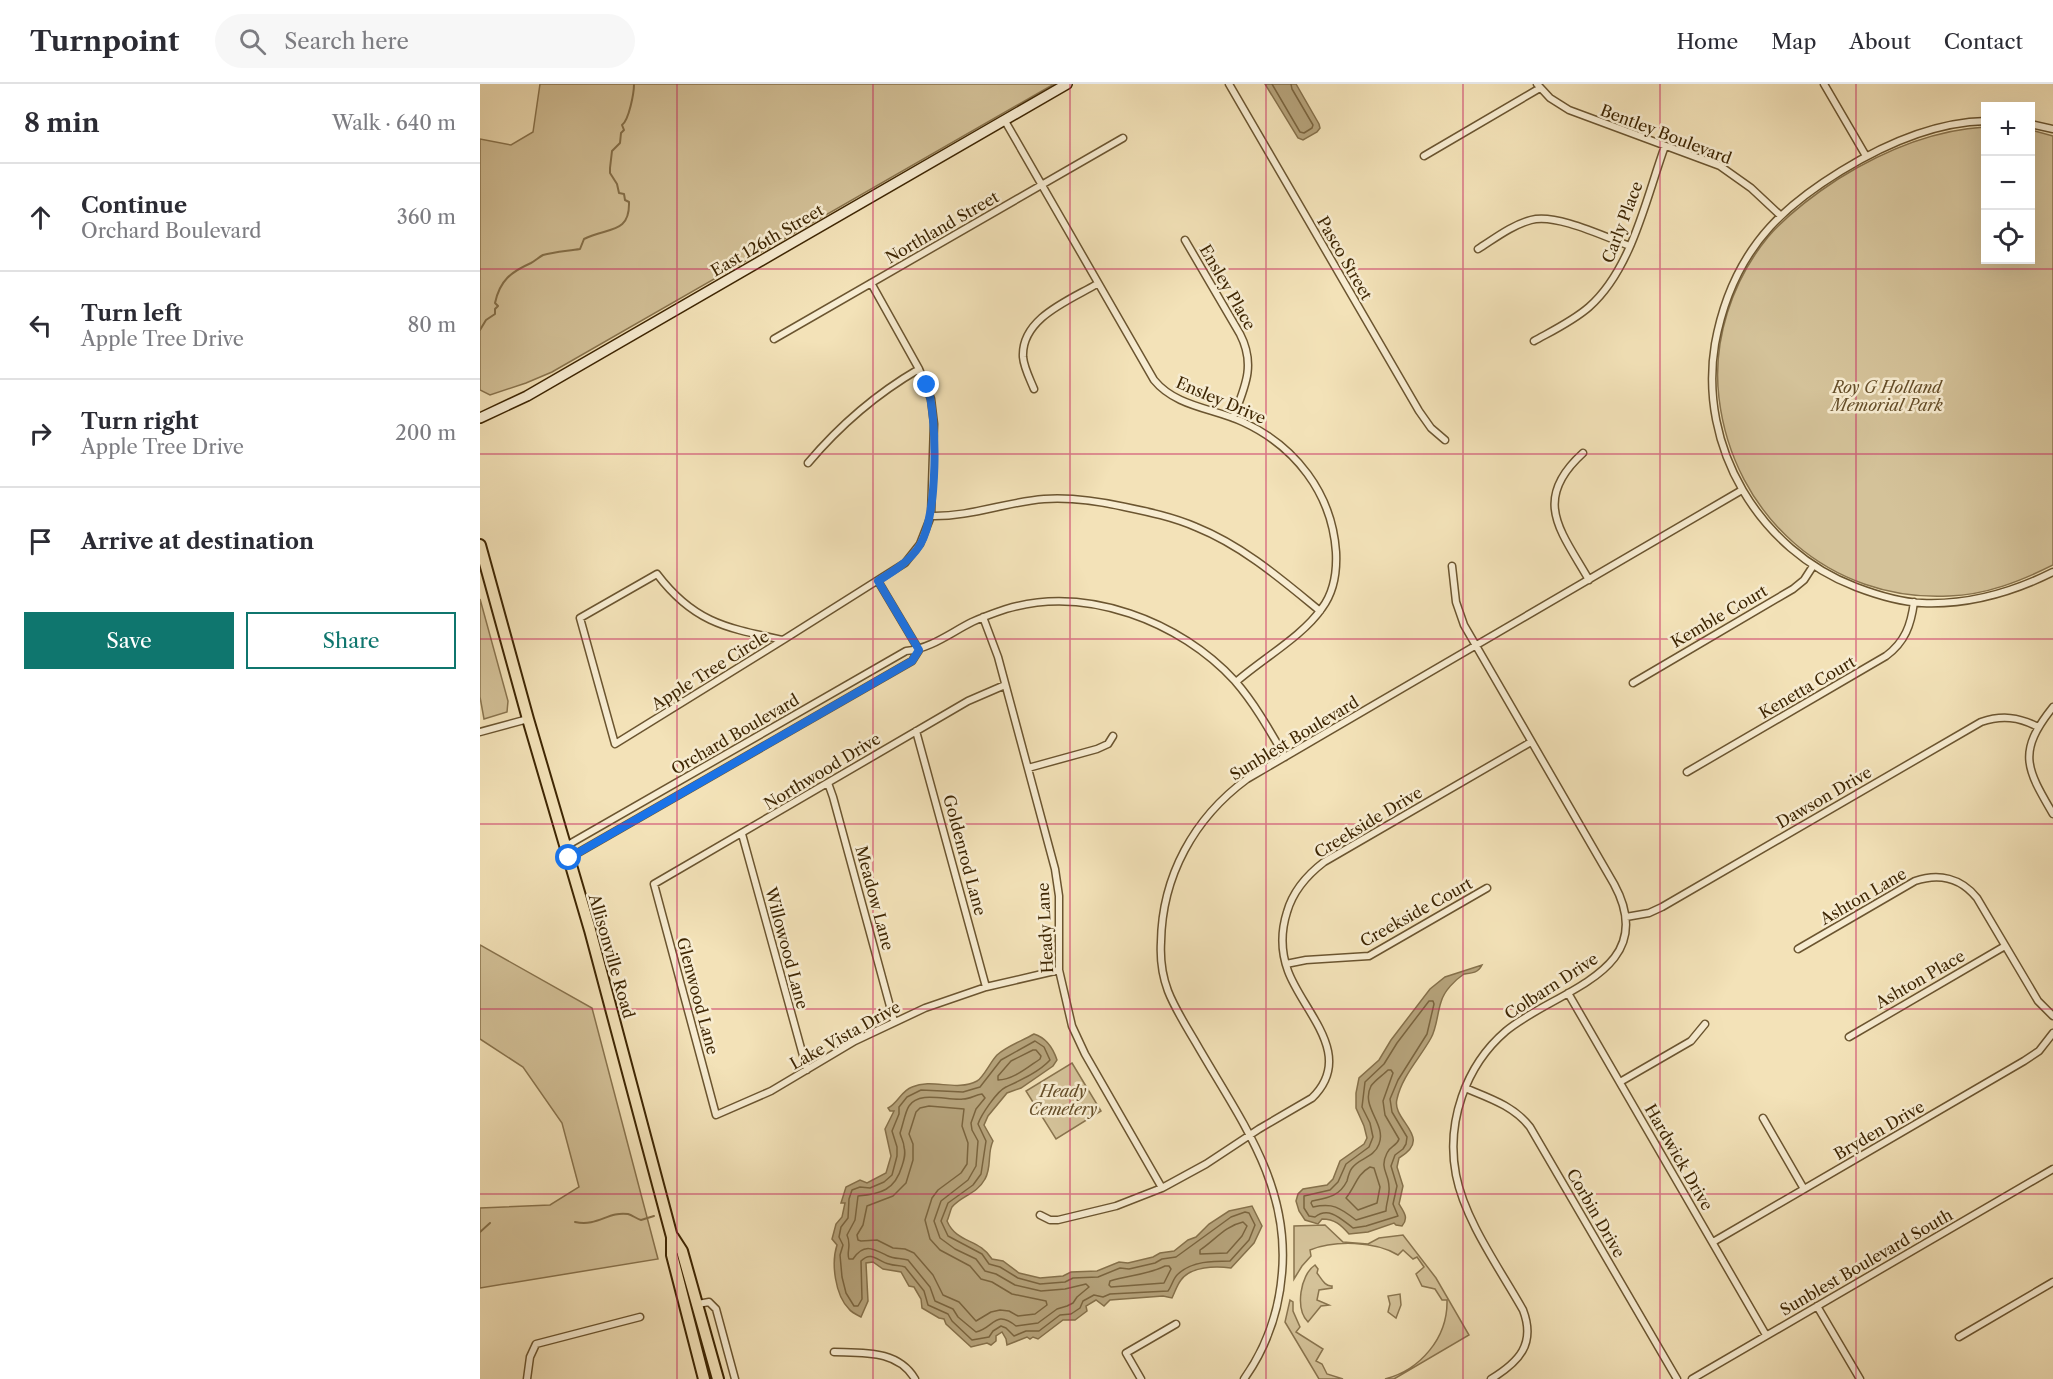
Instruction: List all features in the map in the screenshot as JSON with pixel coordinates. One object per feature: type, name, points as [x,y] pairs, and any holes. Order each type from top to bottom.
[{"type":"main road","name":"East 126th Street","points":[[480,418],[526,396],[1067,84]]},
{"type":"main road","name":"Allisonville Road","points":[[480,545],[566,846],[659,1186],[672,1237],[672,1255],[704,1379]]},
{"type":"main road","name":"Allisonville Road","points":[[672,1237],[682,1251],[718,1379]]},
{"type":"street","name":"Pasco Street","points":[[1229,84],[1419,411],[1431,428],[1445,440]]},
{"type":"street","points":[[1824,84],[1866,156]]},
{"type":"street","points":[[1424,156],[1538,86]]},
{"type":"street","name":"Bentley Boulevard","points":[[1538,86],[1569,110],[1720,166],[1752,188],[1781,216]]},
{"type":"street","name":"Ensley Drive","points":[[1005,121],[1097,284],[1157,384],[1179,399],[1233,418],[1268,435],[1292,454],[1313,480],[1327,507],[1333,531],[1336,564],[1332,590],[1320,611],[1303,629],[1236,682]]},
{"type":"street","points":[[1981,122],[1944,126],[1921,132],[1866,156],[1801,198],[1781,216],[1757,244],[1733,283],[1719,324],[1714,354],[1713,395],[1716,418],[1726,458],[1742,490],[1774,532],[1813,566],[1848,584],[1889,598],[1914,602],[1948,603],[1984,598],[2022,587],[2053,572]]},
{"type":"street","points":[[2035,125],[2053,129]]},
{"type":"street","name":"Northland Street","points":[[774,339],[1123,138]]},
{"type":"street","name":"Carly Place","points":[[1534,341],[1574,318],[1594,303],[1613,281],[1630,246],[1665,146]]},
{"type":"street","points":[[1478,249],[1522,223],[1541,218],[1557,220],[1630,246]]},
{"type":"street","name":"Ensley Place","points":[[1185,240],[1247,350],[1249,369],[1233,418]]},
{"type":"street","points":[[783,640],[900,567],[924,538],[931,516],[933,416],[928,390],[919,369],[871,283]]},
{"type":"street","points":[[1034,388],[1026,371],[1023,356],[1026,339],[1032,328],[1052,311],[1097,284]]},
{"type":"street","points":[[808,463],[856,413],[885,390],[919,369]]},
{"type":"street","points":[[1583,453],[1562,475],[1554,504],[1558,526],[1589,580]]},
{"type":"street","name":"Sunblest Boulevard","points":[[1244,1379],[1260,1352],[1275,1316],[1281,1288],[1284,1250],[1282,1222],[1275,1192],[1263,1161],[1168,993],[1161,965],[1162,922],[1169,887],[1186,846],[1216,805],[1236,787],[1742,490]]},
{"type":"street","points":[[931,516],[961,515],[1035,500],[1062,498],[1095,501],[1152,513],[1196,526],[1230,543],[1266,567],[1320,611]]},
{"type":"street","points":[[1452,566],[1457,608],[1475,646],[1614,884],[1623,903],[1626,917]]},
{"type":"street","name":"Kemble Court","points":[[1633,682],[1793,589],[1804,580],[1813,566]]},
{"type":"street","name":"Apple Tree Circle","points":[[657,574],[676,597],[694,612],[707,619],[736,630],[783,640],[615,744],[580,618],[657,574]]},
{"type":"street","points":[[878,581],[919,650]]},
{"type":"street","name":"Kenetta Court","points":[[1687,772],[1891,652],[1901,642],[1909,628],[1914,602]]},
{"type":"street","name":"Orchard Boulevard","points":[[566,846],[906,651],[919,650],[983,617],[1018,606],[1049,603],[1082,604],[1123,611],[1156,624],[1181,638],[1214,661],[1236,682],[1258,712],[1285,758]]},
{"type":"street","name":"Heady Lane","points":[[983,617],[992,636],[1055,869],[1058,887],[1059,970],[1066,1007],[1080,1045],[1162,1188]]},
{"type":"street","name":"Orchard Boulevard","points":[[569,858],[912,661],[919,650]]},
{"type":"street","name":"Northwood Drive","points":[[654,884],[980,694],[1005,685]]},
{"type":"street","points":[[2053,706],[2038,727],[2030,745],[2029,765],[2034,780],[2053,814]]},
{"type":"street","name":"Dawson Drive","points":[[1626,917],[1649,913],[1662,907],[1981,722],[2010,717],[2038,727]]},
{"type":"street","points":[[480,732],[528,718]]},
{"type":"street","name":"Goldenrod Lane","points":[[916,731],[986,987]]},
{"type":"street","points":[[1028,768],[1097,749],[1107,744],[1113,736]]},
{"type":"street","name":"Creekside Drive","points":[[1040,1215],[1058,1221],[1122,1204],[1162,1188],[1206,1164],[1312,1098],[1319,1091],[1328,1073],[1329,1055],[1326,1042],[1296,988],[1286,964],[1282,940],[1285,917],[1298,887],[1315,869],[1532,742]]},
{"type":"street","name":"Meadow Lane","points":[[828,783],[894,1021]]},
{"type":"street","name":"Willowood Lane","points":[[742,834],[807,1070]]},
{"type":"street","name":"Ashton Lane","points":[[1798,949],[1910,884],[1934,877],[1955,880],[1972,892],[2038,1001],[2053,1016]]},
{"type":"street","name":"Glenwood Lane","points":[[654,884],[716,1115]]},
{"type":"street","name":"Creekside Court","points":[[1286,964],[1306,960],[1369,956],[1487,888]]},
{"type":"street","name":"Colbarn Drive","points":[[1491,1379],[1512,1365],[1520,1356],[1526,1340],[1527,1324],[1523,1310],[1469,1215],[1458,1185],[1453,1161],[1453,1137],[1457,1111],[1465,1088],[1483,1056],[1506,1031],[1597,976],[1613,960],[1621,945],[1626,917]]},
{"type":"street","name":"Ashton Place","points":[[1849,1037],[2005,946]]},
{"type":"street","name":"Lake Vista Drive","points":[[716,1115],[771,1091],[849,1044],[894,1021],[986,987],[1059,970]]},
{"type":"street","name":"Hardwick Drive","points":[[1568,993],[1766,1335]]},
{"type":"street","points":[[1620,1082],[1691,1041],[1705,1024]]},
{"type":"street","name":"Bryden Drive","points":[[1713,1242],[2024,1061],[2039,1051],[2053,1033]]},
{"type":"street","name":"Corbin Drive","points":[[1465,1088],[1509,1107],[1530,1127],[1677,1379]]},
{"type":"street","points":[[1763,1118],[1804,1189]]},
{"type":"street","name":"Sunblest Boulevard South","points":[[1692,1379],[2053,1169]]},
{"type":"street","points":[[1959,1337],[2053,1282]]},
{"type":"street","points":[[698,1304],[709,1302],[716,1309],[735,1379]]},
{"type":"street","points":[[1817,1306],[1860,1379]]},
{"type":"street","points":[[527,1379],[530,1357],[536,1344],[640,1317]]},
{"type":"street","points":[[1141,1379],[1126,1353],[1176,1324]]},
{"type":"street","points":[[834,1352],[874,1353],[890,1357],[906,1367],[915,1379]]},
{"type":"green space","points":[[540,84],[1054,84],[552,372],[490,395],[480,390],[480,139],[511,145],[533,132]]},
{"type":"green space","name":"Roy G Holland Memorial Park","points":[[1981,127],[1981,264],[2035,264],[2035,131],[2053,136],[2053,565],[2016,582],[1976,593],[1949,596],[1906,594],[1865,584],[1828,567],[1795,544],[1767,514],[1744,480],[1728,441],[1719,398],[1719,355],[1727,313],[1744,273],[1768,237],[1784,221],[1819,192],[1872,159],[1927,137]]},
{"type":"green space","points":[[480,599],[508,701],[507,712],[484,719],[480,697]]},
{"type":"green space","points":[[480,945],[592,1008],[658,1259],[480,1288],[480,1208],[550,1205],[579,1187],[562,1123],[523,1067],[480,1039]]},
{"type":"green space","name":"Heady Cemetery","points":[[1072,1063],[1101,1111],[1056,1139],[1026,1091]]},
{"type":"green space","points":[[1325,1225],[1343,1242],[1368,1244],[1379,1238],[1403,1235],[1436,1278],[1469,1335],[1394,1379],[1385,1379],[1410,1368],[1430,1350],[1443,1327],[1447,1300],[1442,1300],[1435,1289],[1422,1286],[1416,1274],[1424,1267],[1417,1257],[1413,1259],[1403,1250],[1398,1255],[1389,1250],[1355,1243],[1343,1243],[1310,1250],[1311,1256],[1294,1279],[1294,1226]]},
{"type":"green space","points":[[1315,1265],[1322,1280],[1332,1288],[1319,1290],[1317,1300],[1329,1305],[1321,1306],[1308,1322],[1302,1309],[1301,1292],[1306,1276]]},
{"type":"green space","points":[[1400,1294],[1401,1305],[1396,1318],[1388,1312],[1390,1304],[1388,1296]]},
{"type":"green space","points":[[1290,1300],[1293,1302],[1293,1311],[1300,1327],[1296,1332],[1323,1349],[1316,1361],[1322,1364],[1327,1374],[1343,1379],[1319,1379],[1285,1322]]},
{"type":"water","points":[[1265,84],[1296,84],[1319,124],[1320,128],[1317,132],[1303,140],[1298,138]]},
{"type":"water","points":[[1482,965],[1477,971],[1461,976],[1442,998],[1433,1034],[1399,1091],[1397,1107],[1413,1136],[1413,1143],[1409,1150],[1399,1158],[1397,1167],[1403,1186],[1399,1204],[1405,1215],[1402,1226],[1394,1223],[1368,1232],[1349,1234],[1331,1220],[1322,1219],[1318,1224],[1305,1220],[1296,1201],[1298,1194],[1303,1189],[1327,1185],[1333,1179],[1340,1161],[1364,1144],[1367,1138],[1356,1108],[1359,1078],[1379,1060],[1391,1040],[1430,989],[1445,977]]},
{"type":"water","points":[[1034,1034],[1049,1044],[1057,1060],[1053,1066],[1021,1088],[1007,1093],[988,1116],[984,1125],[993,1141],[987,1174],[978,1188],[952,1207],[947,1221],[956,1234],[981,1247],[992,1259],[1003,1261],[1019,1273],[1040,1278],[1063,1276],[1071,1272],[1097,1271],[1119,1262],[1128,1263],[1174,1251],[1229,1211],[1252,1206],[1262,1226],[1254,1243],[1231,1268],[1204,1268],[1185,1275],[1172,1298],[1163,1296],[1110,1300],[1104,1306],[1096,1300],[1086,1306],[1087,1311],[1075,1320],[1063,1320],[1038,1339],[1027,1337],[1007,1345],[1002,1332],[996,1336],[996,1341],[991,1345],[987,1343],[971,1347],[946,1324],[944,1319],[922,1308],[921,1299],[914,1287],[909,1286],[901,1272],[883,1269],[873,1262],[866,1263],[868,1301],[861,1317],[853,1312],[844,1303],[837,1287],[834,1261],[837,1245],[832,1239],[836,1224],[842,1217],[845,1203],[841,1203],[846,1187],[860,1180],[867,1183],[886,1173],[891,1156],[885,1129],[894,1111],[888,1108],[912,1087],[928,1084],[961,1085],[977,1081],[997,1055]]},
{"type":"waterway","points":[[480,330],[486,320],[495,314],[498,306],[495,303],[497,295],[503,283],[512,274],[543,255],[580,249],[584,239],[616,228],[626,220],[629,202],[625,200],[624,194],[619,193],[610,168],[612,151],[620,143],[621,133],[624,130],[622,125],[629,112],[634,84]]},
{"type":"waterway","points":[[575,1222],[597,1221],[621,1214],[628,1214],[641,1220],[654,1216]]},
{"type":"waterway","points":[[480,1232],[490,1223]]},
{"type":"route","points":[[569,858],[912,661],[919,650],[878,581],[900,567],[913,554],[924,538],[931,516],[934,424],[927,385]]}]
